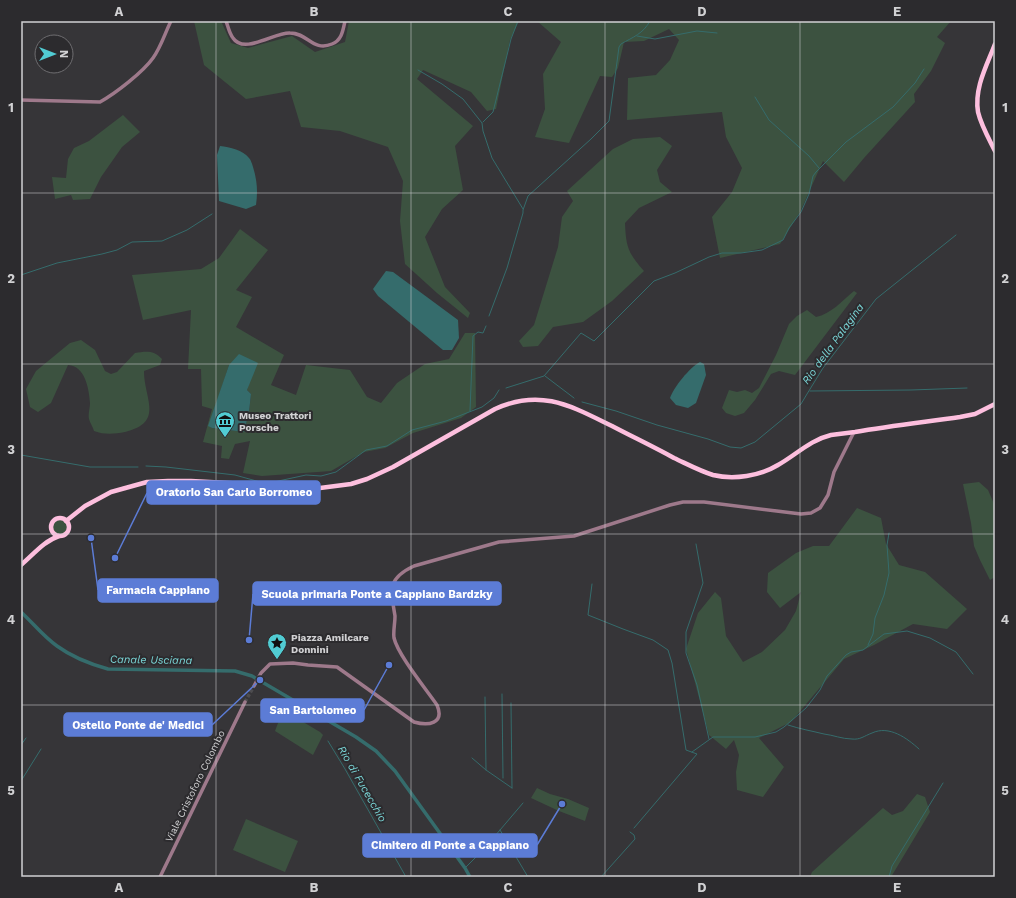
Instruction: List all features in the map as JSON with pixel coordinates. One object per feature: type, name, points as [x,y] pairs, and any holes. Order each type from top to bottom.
[{"type":"main road","points":[[995,44],[980,84],[977,103],[980,119],[995,151]]},
{"type":"main road","points":[[66,521],[85,506],[112,492],[147,482],[191,481],[320,488],[351,484],[367,479],[393,467],[495,409],[506,404],[527,400],[546,400],[573,407],[687,464],[714,475],[731,477],[754,474],[778,465],[807,445],[819,439],[843,433],[960,417],[975,414],[995,404]]},
{"type":"main road","points":[[21,565],[46,543],[52,539],[64,535],[67,532],[68,525],[66,521],[61,518],[54,520],[46,543]]},
{"type":"main road","points":[[51,530],[55,535],[60,536]]},
{"type":"street","points":[[21,100],[100,102],[109,97],[129,81],[151,61],[171,21]]},
{"type":"street","points":[[226,21],[234,40],[242,44],[253,43],[290,33],[300,35],[316,46],[324,47],[335,43],[340,38],[345,21]]},
{"type":"street","points":[[254,686],[267,665],[293,663],[336,667],[414,722],[427,725],[433,723],[438,719],[439,714],[437,705],[400,652],[394,637],[394,616],[391,596],[392,586],[396,577],[404,570],[499,542],[574,536],[683,502],[704,502],[801,514],[812,513],[820,508],[828,495],[834,472],[854,432]]},
{"type":"street","name":"Viale Cristoforo Colombo","points":[[160,877],[245,702]]},
{"type":"green space","points":[[194,21],[221,21],[231,43],[248,48],[292,36],[315,52],[345,42],[349,21],[519,21],[510,40],[496,109],[487,111],[471,92],[423,70],[417,79],[473,126],[455,146],[463,190],[442,209],[425,237],[445,287],[470,313],[468,318],[405,264],[400,221],[403,181],[388,147],[340,131],[301,127],[290,91],[246,99],[204,65]]},
{"type":"green space","points":[[537,21],[951,21],[937,37],[945,43],[931,71],[914,94],[915,102],[844,182],[823,161],[800,212],[780,244],[720,258],[712,217],[732,192],[742,168],[726,137],[722,112],[627,120],[628,78],[656,75],[670,60],[679,40],[669,29],[644,41],[624,42],[618,68],[612,77],[600,76],[569,143],[535,137],[545,109],[543,74],[561,42]]},
{"type":"green space","points":[[123,115],[140,132],[122,147],[101,177],[90,199],[73,200],[71,195],[55,199],[52,177],[66,178],[68,159],[74,148],[89,141]]},
{"type":"green space","points":[[660,137],[672,146],[657,170],[660,182],[672,192],[639,208],[625,223],[627,244],[634,259],[644,271],[612,301],[583,322],[553,327],[538,346],[523,347],[519,341],[534,325],[558,247],[562,217],[573,201],[567,191],[613,149],[633,139]]},
{"type":"green space","points":[[240,229],[268,250],[236,290],[252,297],[236,327],[284,355],[271,385],[296,395],[306,365],[350,370],[367,397],[381,403],[397,383],[425,364],[449,359],[465,333],[475,333],[476,407],[461,418],[413,433],[385,448],[364,452],[331,471],[262,476],[243,473],[250,441],[235,444],[229,459],[221,458],[222,446],[203,442],[212,409],[202,406],[201,369],[188,369],[191,310],[143,320],[132,275],[201,269],[219,258]],"holes":[[[229,365],[248,384],[247,390],[251,394],[249,412],[244,432],[212,428],[209,426]]]},
{"type":"green space","points":[[854,291],[857,293],[795,375],[779,371],[771,374],[755,400],[744,413],[735,416],[726,413],[722,408],[729,390],[737,392],[745,390],[752,393],[759,388],[776,355],[789,324],[797,316],[807,310],[816,317],[827,313]]},
{"type":"green space","points":[[81,340],[95,350],[105,371],[111,374],[117,372],[135,353],[150,352],[156,354],[162,359],[160,365],[144,371],[150,408],[149,416],[145,422],[137,428],[113,434],[94,431],[89,419],[90,403],[87,385],[82,374],[74,366],[68,365],[51,403],[38,412],[30,407],[26,389],[36,371],[70,343]]},
{"type":"green space","points":[[979,482],[988,490],[995,506],[995,577],[990,580],[974,546],[963,484]]},
{"type":"green space","points":[[857,508],[881,518],[886,544],[899,565],[925,572],[967,609],[947,629],[913,624],[844,659],[791,722],[759,738],[784,767],[763,797],[737,790],[736,772],[739,755],[734,740],[726,749],[709,735],[686,649],[698,613],[715,592],[721,598],[726,636],[743,662],[762,652],[785,630],[796,611],[801,592],[780,608],[767,592],[768,573],[796,553],[813,546],[829,546]]},
{"type":"green space","points":[[57,520],[63,520],[67,524],[67,530],[63,534],[57,534],[53,530],[53,524]]},
{"type":"green space","points":[[283,710],[323,735],[313,755],[275,731]]},
{"type":"green space","points":[[537,788],[589,808],[585,821],[531,798]]},
{"type":"green space","points":[[917,794],[925,797],[930,812],[891,877],[810,877],[812,872],[883,808],[892,815],[903,811]]},
{"type":"green space","points":[[246,819],[298,841],[285,872],[233,850]]},
{"type":"water","points":[[220,146],[240,151],[250,160],[256,181],[256,205],[246,209],[219,201],[217,155]]},
{"type":"water","points":[[386,271],[393,272],[458,320],[459,338],[452,350],[443,350],[378,296],[373,289]]},
{"type":"water","points":[[239,354],[258,363],[247,390],[251,394],[249,412],[244,432],[212,428],[208,426],[229,365]]},
{"type":"water","points":[[700,362],[704,364],[706,375],[696,403],[688,408],[676,405],[670,398],[678,383]]},
{"type":"waterway","points":[[483,122],[493,112],[511,39],[518,21]]},
{"type":"waterway","points":[[489,316],[507,268],[528,196],[609,121],[619,47],[621,44],[641,32],[650,21]]},
{"type":"waterway","points":[[637,36],[655,39],[697,31],[717,33]]},
{"type":"waterway","points":[[506,388],[544,376],[581,333],[594,341],[654,281],[709,257],[722,253],[741,253],[762,250],[783,240],[789,228],[801,212],[809,194],[813,176],[816,172],[846,142],[893,107],[915,83],[924,69]]},
{"type":"waterway","points":[[418,70],[442,84],[463,99],[482,123],[483,131],[492,158],[523,209]]},
{"type":"waterway","points":[[755,97],[769,120],[809,156],[819,168]]},
{"type":"waterway","points":[[21,275],[57,263],[117,250],[132,242],[162,241],[187,230],[212,214]]},
{"type":"waterway","name":"Rio della Palagina","points":[[582,402],[616,411],[730,447],[741,448],[755,442],[801,404],[823,368],[876,299],[956,235]]},
{"type":"waterway","points":[[470,411],[473,336],[478,332],[483,333],[486,326]]},
{"type":"waterway","name":"Rio della Palagina","points":[[545,376],[574,398]]},
{"type":"waterway","points":[[810,391],[967,388]]},
{"type":"waterway","name":"Rio della Palagina","points":[[269,483],[306,475],[321,476],[336,472],[366,450],[387,446],[412,430],[446,421],[482,407],[494,398],[499,390]]},
{"type":"waterway","name":"Rio della Palagina","points":[[21,455],[90,467],[138,467]]},
{"type":"waterway","name":"Rio della Palagina","points":[[146,466],[235,475],[260,482]]},
{"type":"waterway","points":[[868,645],[873,634],[875,618],[884,595],[889,573],[887,545],[889,533]]},
{"type":"waterway","points":[[696,544],[703,583],[686,632],[686,653],[697,685],[709,739]]},
{"type":"waterway","points":[[592,584],[588,615],[653,640],[668,650],[672,663],[686,750],[697,754],[634,828]]},
{"type":"waterway","name":"Canale Usciana","points":[[21,612],[52,642],[69,654],[88,662],[108,669],[235,671],[252,676],[356,737],[376,751],[395,771],[470,877]]},
{"type":"waterway","points":[[692,752],[713,737],[755,737],[776,732],[806,708],[820,690],[827,676],[846,655],[851,652],[863,650],[884,634],[907,631],[930,638],[956,652],[973,674]]},
{"type":"waterway","points":[[502,694],[503,778]]},
{"type":"waterway","points":[[485,697],[486,770]]},
{"type":"waterway","points":[[511,703],[512,788]]},
{"type":"waterway","points":[[788,725],[848,739],[860,738],[878,731],[891,732],[903,737],[919,749]]},
{"type":"waterway","points":[[21,745],[26,738]]},
{"type":"waterway","name":"Rio di Fucecchio","points":[[328,741],[406,877]]},
{"type":"waterway","points":[[21,781],[41,749]]},
{"type":"waterway","points":[[472,758],[512,788]]},
{"type":"waterway","points":[[889,877],[892,866],[943,783]]},
{"type":"waterway","points":[[465,868],[483,850],[523,803]]},
{"type":"waterway","points":[[500,830],[528,877]]},
{"type":"waterway","points":[[601,877],[635,839],[634,835],[630,832]]},
{"type":"tunnel","points":[[245,702],[254,686]]},
{"type":"place","name":"Museo Trattori Porsche","points":[[225,438]]},
{"type":"place","name":"Farmacia Cappiano","points":[[91,538]]},
{"type":"place","name":"Oratorio San Carlo Borromeo","points":[[115,558]]},
{"type":"place","name":"Scuola primaria Ponte a Cappiano Bardzky","points":[[249,640]]},
{"type":"place","name":"Piazza Amilcare Donnini","points":[[277,660]]},
{"type":"place","name":"San Bartolomeo","points":[[389,665]]},
{"type":"place","name":"Ostello Ponte de' Medici","points":[[260,680]]},
{"type":"place","name":"Cimitero di Ponte a Cappiano","points":[[562,804]]}]
